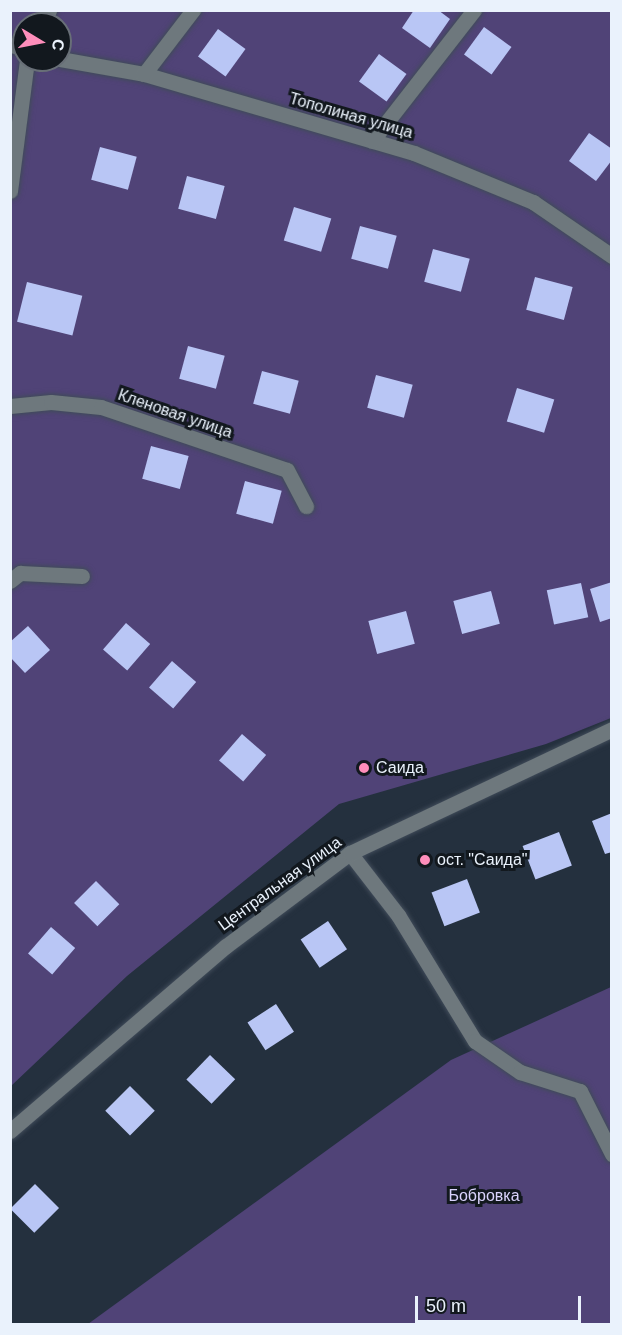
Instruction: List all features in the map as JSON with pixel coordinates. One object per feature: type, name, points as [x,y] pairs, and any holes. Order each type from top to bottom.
[{"type":"street","points":[[144,74],[194,10]]},
{"type":"street","points":[[372,141],[474,10]]},
{"type":"street","name":"Тополиная улица","points":[[72,61],[144,74],[372,141],[533,202],[612,256]]},
{"type":"street","points":[[10,191],[25,72]]},
{"type":"street","name":"Кленовая улица","points":[[10,406],[51,402],[101,407],[287,470],[306,506]]},
{"type":"street","points":[[10,581],[20,573],[82,576]]},
{"type":"street","name":"Центральная улица","points":[[10,1131],[226,945],[350,853],[612,729]]},
{"type":"street","points":[[350,853],[398,915],[475,1041],[520,1072],[580,1091],[612,1154]]},
{"type":"green space","points":[[11,11],[611,11],[611,718],[546,744],[339,804],[127,976],[11,1086]]},
{"type":"green space","name":"Бобровка","points":[[611,987],[611,1324],[88,1324],[451,1060]]},
{"type":"building","points":[[414,10],[438,10],[450,19],[430,48],[402,28]]},
{"type":"building","points":[[484,27],[512,47],[492,74],[464,55]]},
{"type":"building","points":[[218,29],[246,49],[226,76],[198,57]]},
{"type":"building","points":[[379,54],[407,74],[387,101],[359,82]]},
{"type":"building","points":[[589,133],[612,149],[612,160],[596,181],[569,161]]},
{"type":"building","points":[[100,147],[137,157],[128,190],[91,180]]},
{"type":"building","points":[[187,176],[225,186],[216,219],[178,209]]},
{"type":"building","points":[[294,207],[331,218],[321,252],[284,240]]},
{"type":"building","points":[[360,226],[397,236],[388,269],[351,259]]},
{"type":"building","points":[[433,249],[470,259],[461,292],[424,282]]},
{"type":"building","points":[[535,277],[573,287],[564,320],[526,310]]},
{"type":"building","points":[[27,282],[82,296],[72,336],[17,322]]},
{"type":"building","points":[[188,346],[225,356],[216,389],[179,379]]},
{"type":"building","points":[[262,371],[299,381],[290,414],[253,404]]},
{"type":"building","points":[[376,375],[413,385],[404,418],[367,408]]},
{"type":"building","points":[[517,388],[554,399],[544,433],[507,421]]},
{"type":"building","points":[[151,446],[189,456],[180,489],[142,479]]},
{"type":"building","points":[[245,481],[282,491],[273,524],[236,514]]},
{"type":"building","points":[[612,582],[612,618],[600,622],[590,589]]},
{"type":"building","points":[[581,583],[588,617],[554,625],[547,590]]},
{"type":"building","points":[[491,591],[500,624],[462,634],[453,601]]},
{"type":"building","points":[[406,611],[415,644],[377,654],[368,621]]},
{"type":"building","points":[[126,623],[150,644],[127,670],[103,649]]},
{"type":"building","points":[[28,626],[50,650],[25,673],[10,657],[10,642]]},
{"type":"building","points":[[172,661],[196,682],[173,708],[149,687]]},
{"type":"building","points":[[242,734],[266,755],[243,781],[219,760]]},
{"type":"building","points":[[612,813],[612,852],[605,854],[592,821]]},
{"type":"building","points":[[559,832],[572,866],[535,880],[523,846]]},
{"type":"building","points":[[467,879],[480,913],[444,926],[432,893]]},
{"type":"building","points":[[96,881],[119,904],[97,926],[74,903]]},
{"type":"building","points":[[328,921],[347,949],[320,968],[301,939]]},
{"type":"building","points":[[51,927],[75,948],[52,974],[28,953]]},
{"type":"building","points":[[276,1004],[294,1032],[265,1050],[247,1023]]},
{"type":"building","points":[[210,1055],[235,1079],[212,1104],[186,1079]]},
{"type":"building","points":[[130,1086],[155,1111],[130,1135],[105,1111]]},
{"type":"building","points":[[35,1184],[59,1208],[34,1233],[10,1209]]},
{"type":"place","name":"Саида","points":[[364,768]]},
{"type":"place","name":"ост. \"Саида\"","points":[[425,860]]}]
